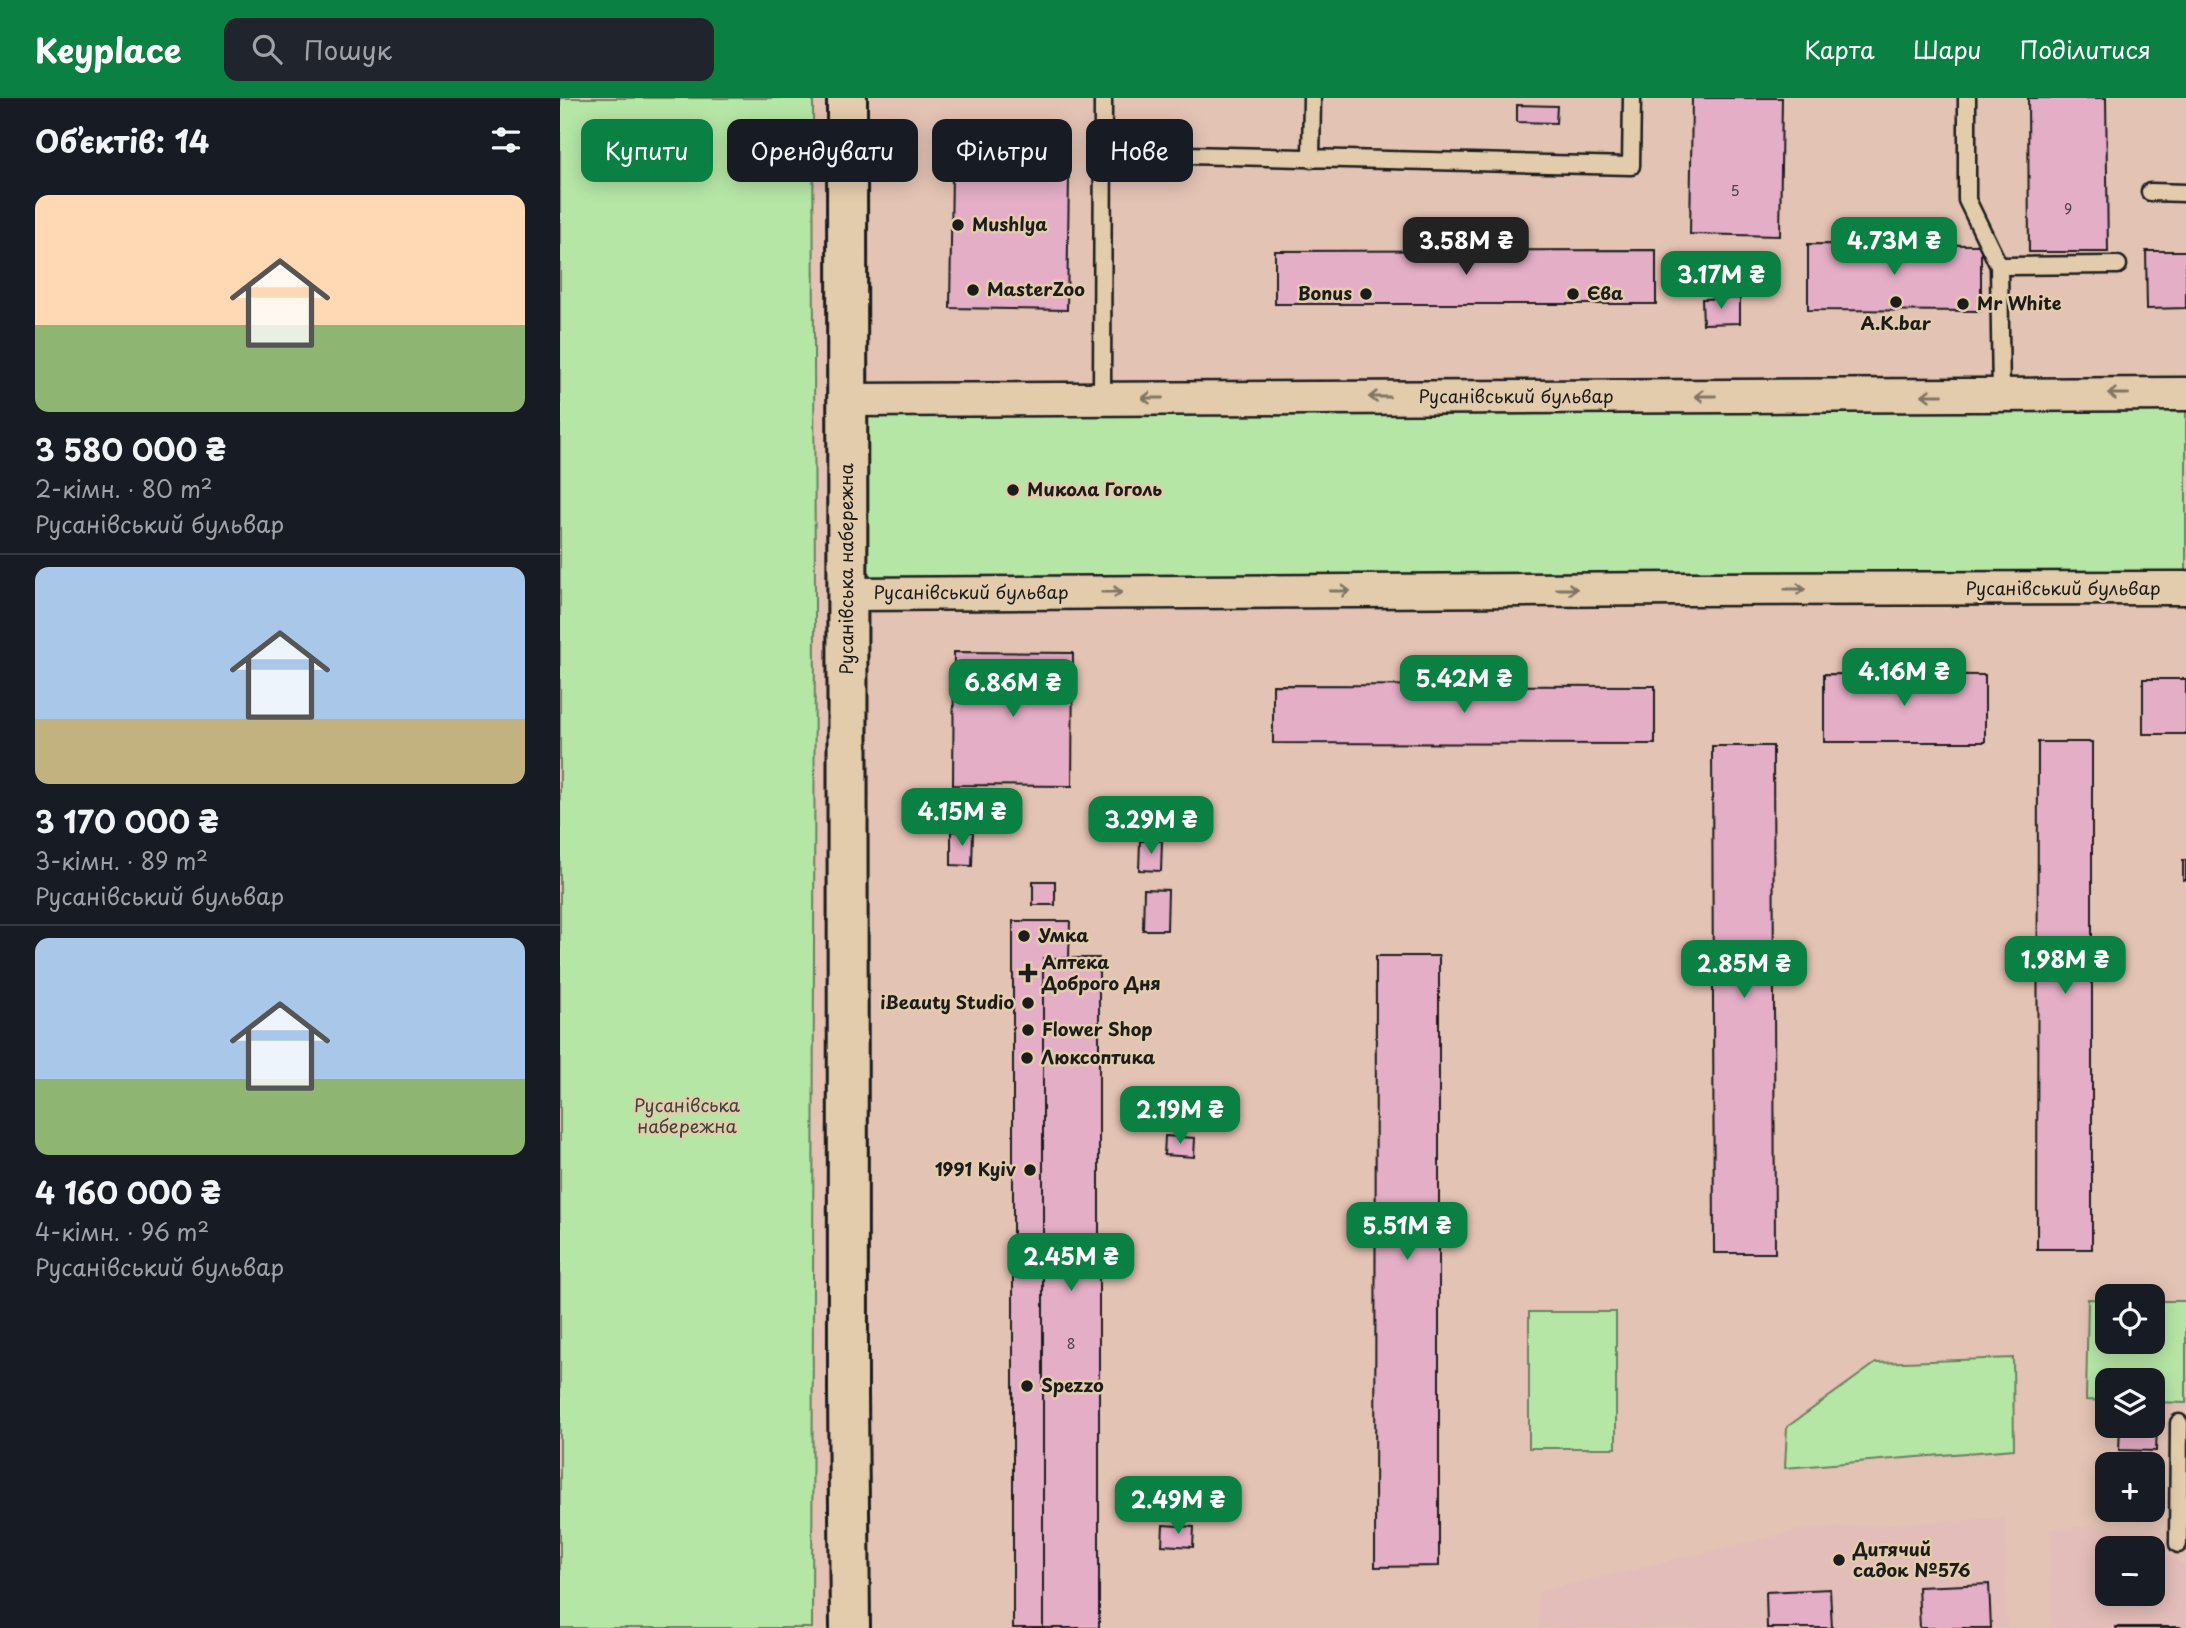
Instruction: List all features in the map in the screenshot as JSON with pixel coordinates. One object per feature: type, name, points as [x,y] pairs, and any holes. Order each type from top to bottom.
[{"type":"main road","name":"Русанівська набережна","points":[[847,98],[850,1628]]},
{"type":"street","name":"Русанівський бульвар","points":[[846,400],[2186,394]]},
{"type":"street","name":"Русанівський бульвар","points":[[848,594],[2186,588]]},
{"type":"lane","points":[[1103,98],[1103,119]]},
{"type":"lane","points":[[1311,159],[1312,98]]},
{"type":"lane","points":[[1193,156],[1631,166],[1632,98]]},
{"type":"lane","points":[[1967,98],[1967,200],[1998,266],[2001,394]]},
{"type":"lane","points":[[1102,399],[1103,182]]},
{"type":"lane","points":[[2150,192],[2186,193]]},
{"type":"lane","points":[[1998,266],[2118,265]]},
{"type":"lane","points":[[2178,1544],[2179,1423]]},
{"type":"shaded area","name":"Дитячий садок №576","points":[[2005,1518],[2007,1628],[1539,1628],[1538,1592],[1805,1529]]},
{"type":"shaded area","points":[[2107,1527],[2125,1536],[2095,1536],[2095,1606],[2165,1606],[2165,1555],[2186,1566],[2186,1628],[2051,1628],[2050,1528]]},
{"type":"green space","name":"Русанівська набережна","points":[[560,98],[813,98],[813,119],[727,119],[727,182],[813,182],[812,1628],[560,1628]]},
{"type":"green space","points":[[2186,395],[2186,587],[848,594],[846,400]]},
{"type":"green space","points":[[2088,1299],[2095,1299],[2095,1354],[2165,1354],[2165,1301],[2186,1301],[2186,1403],[2165,1402],[2165,1368],[2095,1368],[2095,1400],[2086,1400]]},
{"type":"green space","points":[[1529,1312],[1616,1312],[1616,1448],[1529,1448]]},
{"type":"green space","points":[[2013,1358],[2014,1449],[1785,1468],[1787,1427],[1876,1363]]},
{"type":"building","points":[[1692,98],[1782,98],[1780,236],[1690,234]]},
{"type":"building","points":[[2028,98],[2106,98],[2108,252],[2029,252]]},
{"type":"building","points":[[1517,105],[1557,106],[1556,123],[1517,122]]},
{"type":"building","points":[[952,182],[1069,182],[1067,310],[950,308]]},
{"type":"building","points":[[1808,244],[1981,245],[1981,311],[1808,310]]},
{"type":"building","points":[[1656,250],[1656,304],[1275,304],[1275,251]]},
{"type":"building","points":[[2146,251],[2186,251],[2186,308],[2147,309]]},
{"type":"building","points":[[1740,298],[1740,323],[1703,324],[1702,299]]},
{"type":"building","points":[[954,652],[1073,653],[1072,786],[953,785]]},
{"type":"building","points":[[1824,674],[1985,675],[1985,742],[1824,742]]},
{"type":"building","points":[[2143,679],[2186,679],[2186,734],[2143,734]]},
{"type":"building","points":[[1273,685],[1655,686],[1655,744],[1273,743]]},
{"type":"building","points":[[2038,742],[2092,742],[2092,1249],[2037,1249]]},
{"type":"building","points":[[1712,746],[1773,746],[1775,1253],[1714,1253]]},
{"type":"building","points":[[951,831],[973,832],[972,866],[951,865]]},
{"type":"building","points":[[1140,841],[1162,841],[1161,871],[1139,870]]},
{"type":"building","points":[[2183,860],[2186,860],[2186,880],[2183,880]]},
{"type":"building","points":[[1033,881],[1055,881],[1055,905],[1033,905]]},
{"type":"building","points":[[1144,889],[1168,890],[1167,930],[1143,930]]},
{"type":"building","points":[[1013,921],[1070,921],[1069,958],[1043,958],[1043,1628],[1013,1628]]},
{"type":"building","points":[[1376,956],[1439,956],[1439,1566],[1375,1567]]},
{"type":"building","points":[[1043,958],[1099,958],[1099,1628],[1043,1628]]},
{"type":"building","points":[[1165,1136],[1195,1138],[1194,1157],[1164,1155]]},
{"type":"building","points":[[2120,1438],[2157,1438],[2156,1451],[2119,1450]]},
{"type":"building","points":[[1163,1525],[1194,1527],[1193,1547],[1162,1545]]},
{"type":"building","points":[[1989,1584],[1991,1628],[1920,1628],[1918,1587]]},
{"type":"building","points":[[1830,1589],[1832,1628],[1767,1628],[1766,1592]]},
{"type":"building","points":[[2180,1627],[2181,1628],[2116,1628]]},
{"type":"place","name":"Mushlya","points":[[958,225]]},
{"type":"place","name":"MasterZoo","points":[[973,290]]},
{"type":"place","name":"Bonus","points":[[1366,294]]},
{"type":"place","name":"Єва","points":[[1573,294]]},
{"type":"place","name":"А.К.bar","points":[[1896,302]]},
{"type":"place","name":"Mr White","points":[[1963,304]]},
{"type":"place","name":"Микола Гоголь","points":[[1013,490]]},
{"type":"place","name":"Умка","points":[[1024,936]]},
{"type":"place","name":"Аптека Доброго Дня","points":[[1028,973]]},
{"type":"place","name":"iBeauty Studio","points":[[1028,1003]]},
{"type":"place","name":"Flower Shop","points":[[1028,1030]]},
{"type":"place","name":"Люксоптика","points":[[1027,1058]]},
{"type":"place","name":"1991 Kyiv","points":[[1030,1170]]},
{"type":"place","name":"Spezzo","points":[[1027,1386]]},
{"type":"place","name":"Дитячий садок №576","points":[[1839,1560]]}]
